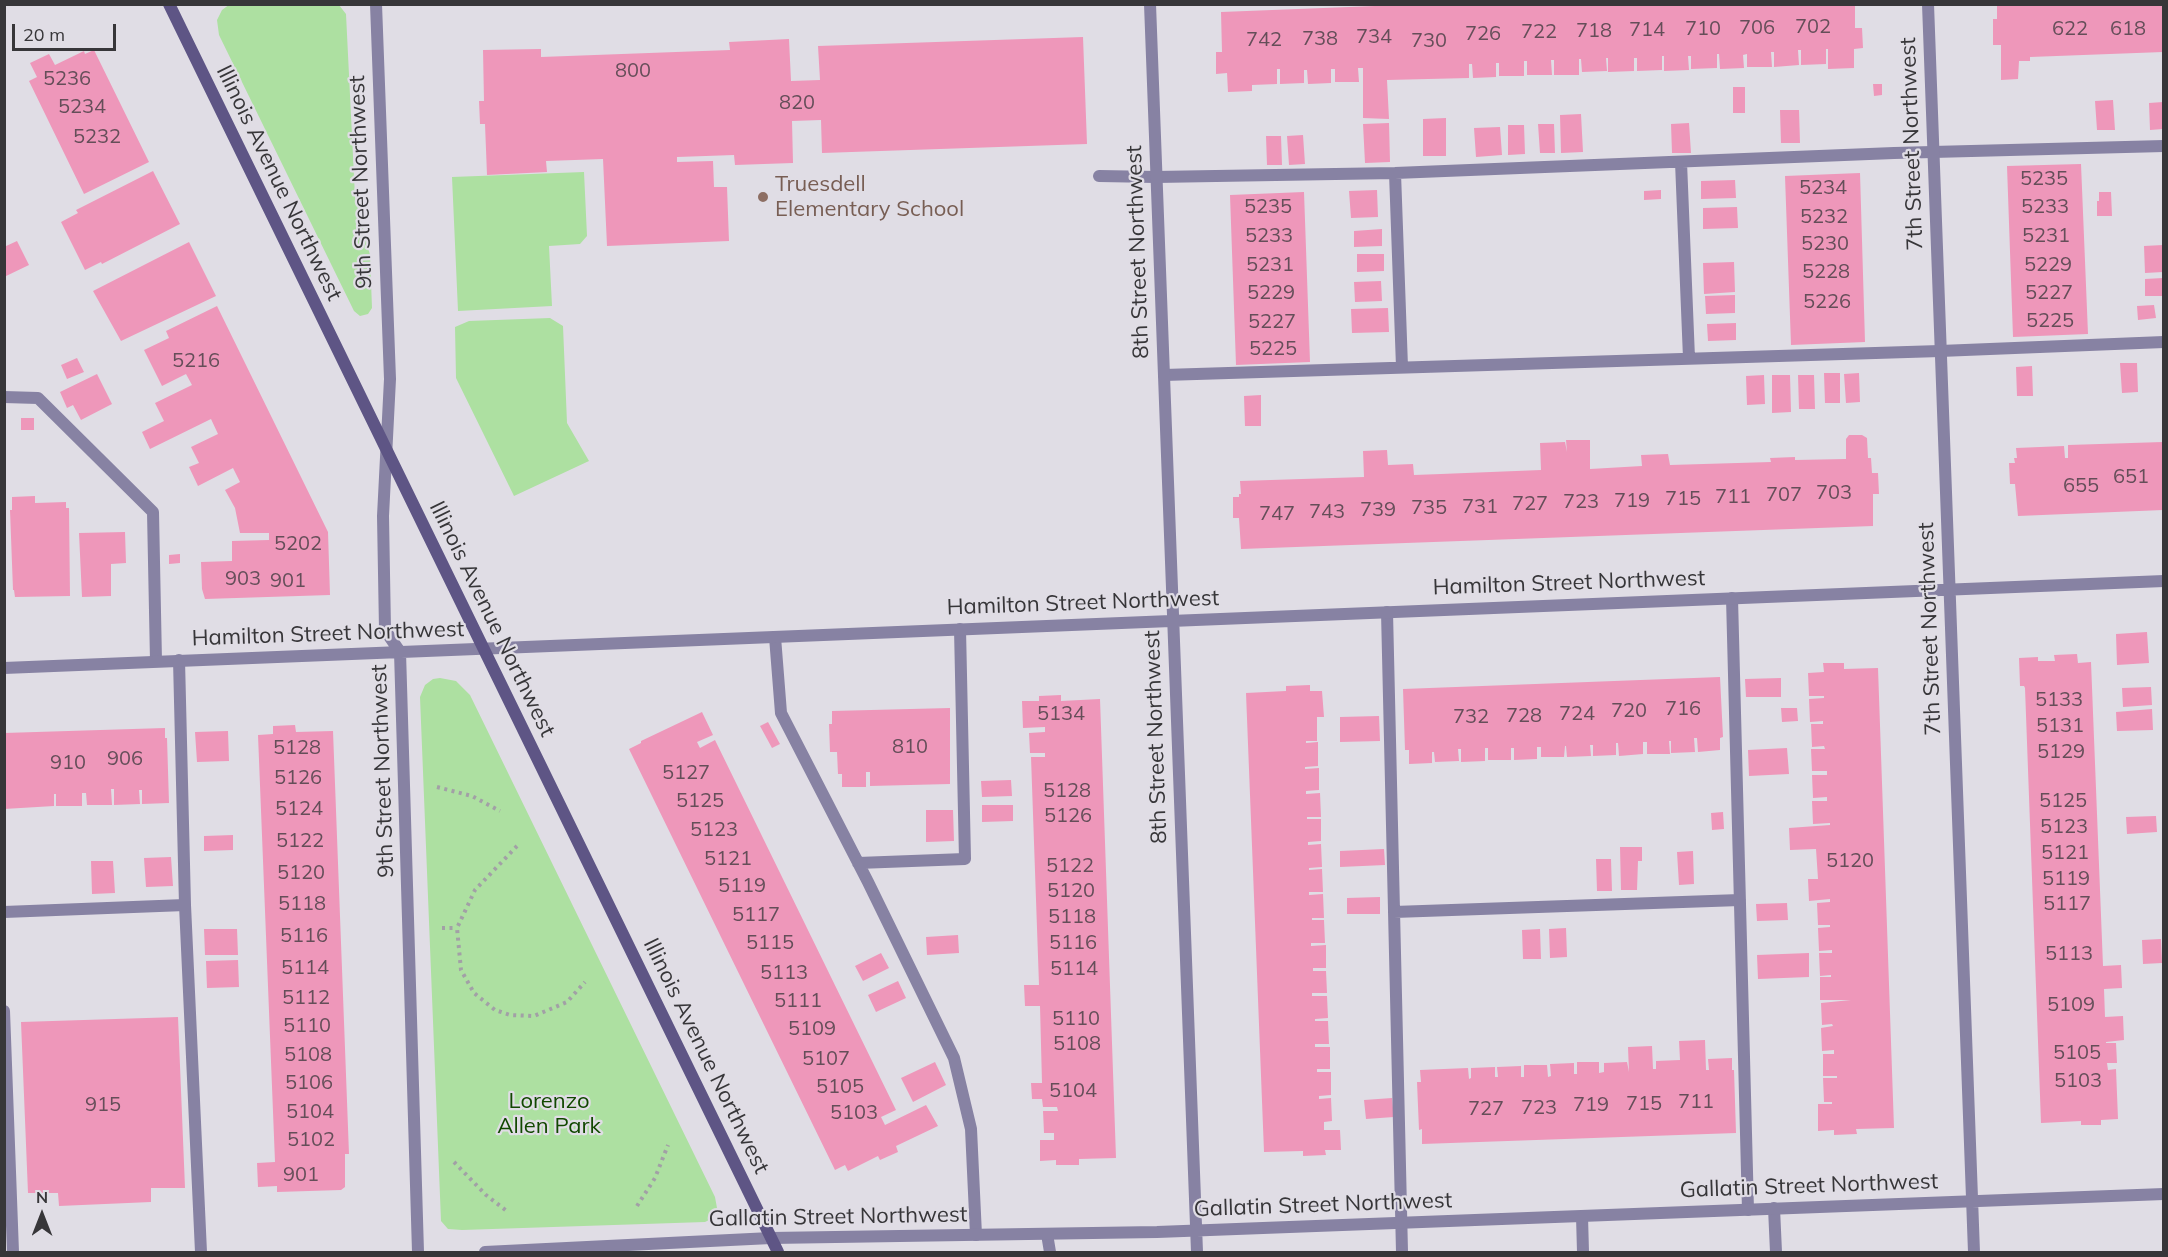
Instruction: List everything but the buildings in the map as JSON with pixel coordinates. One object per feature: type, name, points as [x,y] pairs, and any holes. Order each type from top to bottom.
[{"type":"street","name":"Illinois Avenue Northwest","points":[[169,4],[778,1252]]},
{"type":"street","name":"9th Street Northwest","points":[[376,4],[390,379],[383,516],[385,630],[400,652],[418,1252]]},
{"type":"street","name":"8th Street Northwest","points":[[1150,4],[1197,1252]]},
{"type":"street","name":"7th Street Northwest","points":[[1928,4],[1974,1252]]},
{"type":"street","points":[[1099,176],[1395,173],[1933,152],[2163,146]]},
{"type":"street","points":[[1681,162],[1689,358]]},
{"type":"street","points":[[1395,173],[1402,368]]},
{"type":"street","points":[[1164,375],[2163,342]]},
{"type":"street","points":[[4,397],[38,398],[153,512],[156,662]]},
{"type":"street","name":"Hamilton Street Northwest","points":[[4,668],[2163,581]]},
{"type":"street","points":[[1732,598],[1748,1210]]},
{"type":"street","points":[[1387,612],[1402,1252]]},
{"type":"street","points":[[858,863],[965,859],[960,629]]},
{"type":"street","points":[[775,637],[781,713],[954,1058],[971,1129],[976,1235]]},
{"type":"street","points":[[179,660],[184,905],[201,1252]]},
{"type":"street","points":[[1394,912],[1740,900]]},
{"type":"street","points":[[4,912],[184,905]]},
{"type":"street","points":[[4,1011],[14,1252]]},
{"type":"street","name":"Gallatin Street Northwest","points":[[485,1252],[771,1238],[1196,1230],[2163,1194]]},
{"type":"street","points":[[1774,1208],[1776,1252]]},
{"type":"street","points":[[1582,1216],[1583,1252]]},
{"type":"street","points":[[1047,1234],[1050,1252]]},
{"type":"path","points":[[437,787],[472,796],[500,811]]},
{"type":"path","points":[[517,846],[475,890],[457,928],[461,970],[474,993],[495,1010],[510,1015],[534,1016],[567,1002],[585,982]]},
{"type":"path","points":[[442,928],[457,928]]},
{"type":"path","points":[[637,1206],[655,1178],[668,1145]]},
{"type":"path","points":[[454,1162],[486,1195],[508,1212]]},
{"type":"green space","points":[[230,4],[339,5],[346,14],[355,197],[370,255],[372,308],[368,314],[360,316],[354,311],[219,35],[217,20],[222,10]]},
{"type":"green space","points":[[584,172],[587,236],[580,244],[549,246],[552,306],[458,311],[452,177]]},
{"type":"green space","points":[[550,318],[563,326],[567,423],[589,461],[514,496],[456,378],[455,327],[469,321]]},
{"type":"green space","name":"Lorenzo Allen Park","points":[[433,679],[456,681],[470,695],[715,1197],[717,1208],[711,1219],[705,1222],[462,1230],[448,1229],[441,1221],[420,697],[425,685]]},
{"type":"place","name":"Truesdell Elementary School","points":[[763,197]]}]
